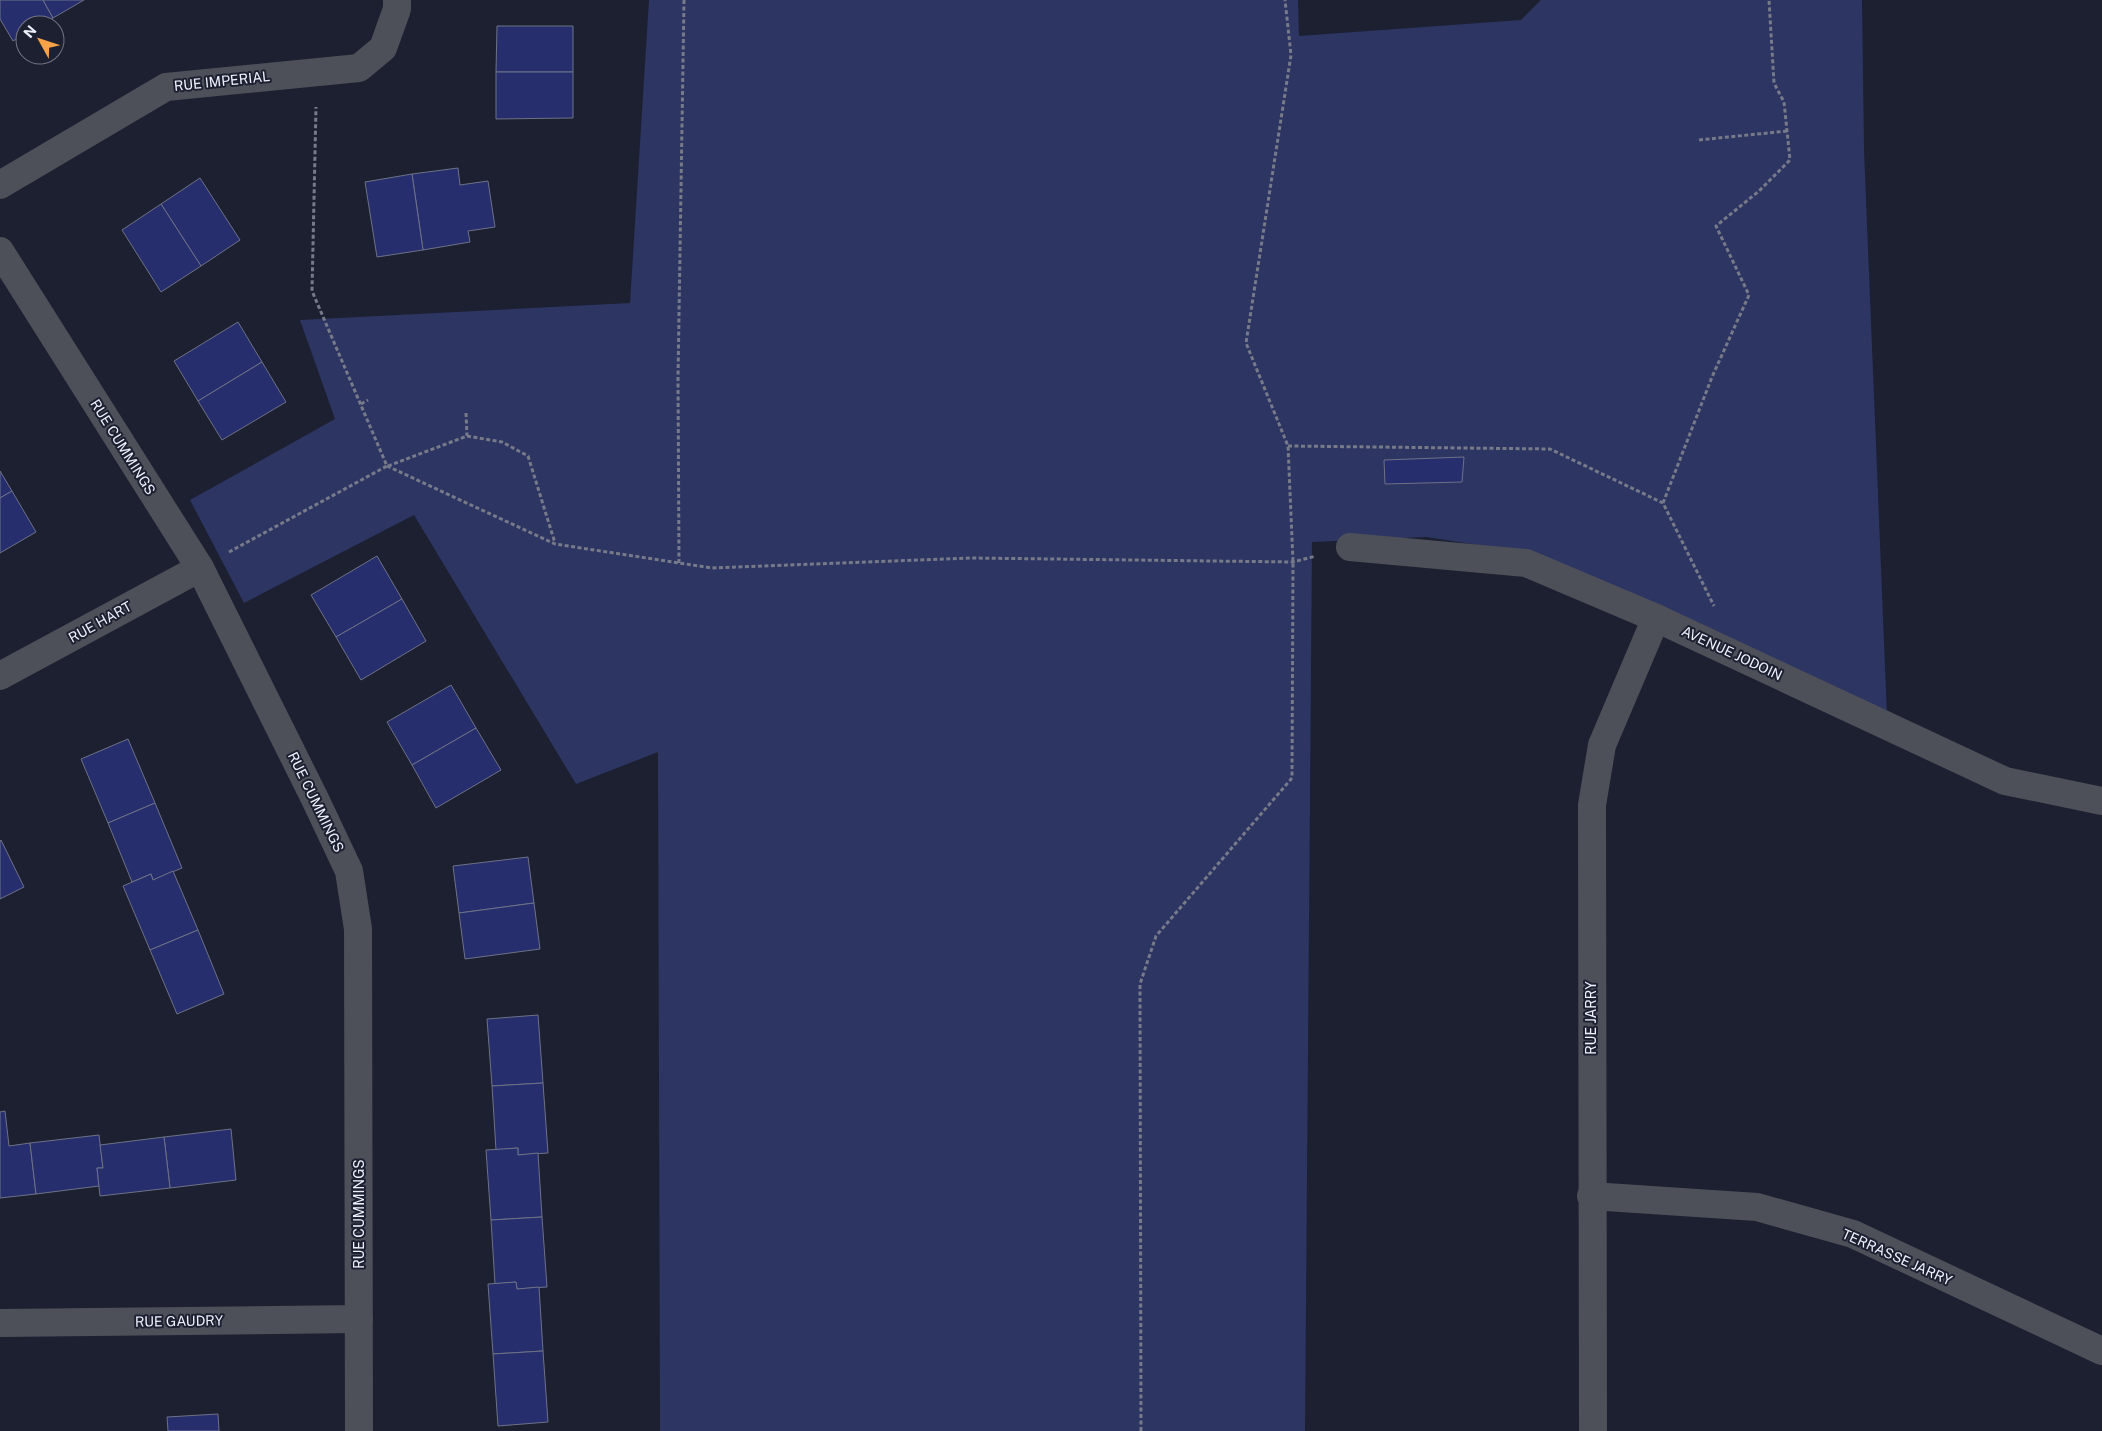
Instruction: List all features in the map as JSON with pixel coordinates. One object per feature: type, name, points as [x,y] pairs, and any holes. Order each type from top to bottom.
[{"type":"street","name":"RUE IMPERIAL","points":[[0,184],[166,87],[359,68],[383,48],[397,9],[398,0]]},
{"type":"street","name":"RUE CUMMINGS","points":[[0,251],[200,568],[311,790],[349,871],[358,929],[359,1431]]},
{"type":"street","name":"AVENUE JODOIN","points":[[1350,547],[1526,563],[1656,618],[2005,781],[2102,801]]},
{"type":"street","name":"RUE HART","points":[[0,676],[200,568]]},
{"type":"street","name":"RUE JARRY","points":[[1593,1431],[1591,1196],[1592,806],[1602,745],[1656,618]]},
{"type":"street","name":"TERRASSE JARRY","points":[[1591,1196],[1757,1207],[1853,1234],[2102,1351]]},
{"type":"street","name":"RUE GAUDRY","points":[[0,1323],[359,1320]]},
{"type":"path","points":[[679,563],[678,378],[684,0]]},
{"type":"path","points":[[1141,1431],[1140,984],[1156,936],[1292,778],[1293,562],[1288,446],[1246,343],[1290,55],[1285,0]]},
{"type":"path","points":[[1663,503],[1712,377],[1749,295],[1716,226],[1759,190],[1790,160],[1784,102],[1774,83],[1769,0]]},
{"type":"path","points":[[317,72],[312,291],[387,466],[555,544],[712,568],[972,558],[1293,562]]},
{"type":"path","points":[[1699,140],[1787,131]]},
{"type":"path","points":[[361,404],[368,400]]},
{"type":"path","points":[[466,413],[467,436]]},
{"type":"path","points":[[200,568],[387,466],[467,436],[502,442],[528,456],[555,544]]},
{"type":"path","points":[[1288,446],[1550,449],[1663,503],[1740,657]]},
{"type":"shaded area","points":[[649,0],[1298,0],[1299,36],[1521,20],[1541,0],[1862,0],[1864,150],[1887,716],[1531,553],[1426,537],[1312,542],[1305,1431],[660,1431],[658,752],[576,784],[414,515],[244,603],[190,500],[335,419],[300,320],[630,303]]},
{"type":"building","points":[[0,0],[43,0],[51,15],[15,15],[15,40],[13,41],[0,19]]},
{"type":"building","points":[[43,0],[84,0],[58,15],[51,15]]},
{"type":"building","points":[[497,26],[573,26],[573,72],[496,72]]},
{"type":"building","points":[[496,72],[573,72],[573,118],[496,119]]},
{"type":"building","points":[[458,168],[460,185],[488,181],[495,227],[468,231],[470,242],[423,250],[412,174]]},
{"type":"building","points":[[412,174],[423,250],[377,257],[365,182]]},
{"type":"building","points":[[200,178],[240,240],[201,266],[161,204]]},
{"type":"building","points":[[161,204],[201,266],[161,292],[122,230]]},
{"type":"building","points":[[238,322],[262,362],[198,401],[174,361]]},
{"type":"building","points":[[262,362],[286,402],[222,440],[198,401]]},
{"type":"building","points":[[1464,457],[1462,482],[1385,484],[1384,460]]},
{"type":"building","points":[[0,471],[12,491],[0,498]]},
{"type":"building","points":[[12,491],[36,532],[0,553],[0,498]]},
{"type":"building","points":[[377,556],[402,599],[336,637],[311,595]]},
{"type":"building","points":[[402,599],[426,641],[361,680],[336,637]]},
{"type":"building","points":[[451,685],[476,728],[412,765],[387,722]]},
{"type":"building","points":[[476,728],[501,770],[436,808],[412,765]]},
{"type":"building","points":[[128,739],[155,803],[108,823],[81,759]]},
{"type":"building","points":[[155,803],[182,868],[153,880],[151,874],[132,882],[108,823]]},
{"type":"building","points":[[0,841],[24,887],[0,899]]},
{"type":"building","points":[[528,857],[534,903],[459,913],[453,866]]},
{"type":"building","points":[[173,871],[198,930],[150,950],[123,886],[151,874],[153,880]]},
{"type":"building","points":[[534,903],[540,949],[465,959],[459,913]]},
{"type":"building","points":[[198,930],[224,994],[177,1014],[150,950]]},
{"type":"building","points":[[538,1015],[543,1083],[492,1086],[487,1019]]},
{"type":"building","points":[[543,1083],[548,1153],[518,1155],[518,1148],[496,1150],[492,1086]]},
{"type":"building","points":[[5,1111],[9,1146],[30,1143],[36,1194],[0,1198],[0,1112]]},
{"type":"building","points":[[231,1129],[236,1180],[170,1188],[164,1137]]},
{"type":"building","points":[[99,1135],[103,1168],[97,1168],[99,1186],[36,1194],[30,1143]]},
{"type":"building","points":[[164,1137],[170,1188],[100,1196],[97,1168],[103,1168],[100,1145]]},
{"type":"building","points":[[518,1148],[518,1155],[538,1153],[542,1217],[491,1220],[486,1150]]},
{"type":"building","points":[[542,1217],[547,1287],[517,1289],[516,1282],[495,1284],[491,1220]]},
{"type":"building","points":[[516,1282],[517,1289],[539,1287],[543,1351],[493,1354],[488,1284]]},
{"type":"building","points":[[543,1351],[548,1422],[498,1426],[493,1354]]},
{"type":"building","points":[[218,1414],[219,1431],[168,1431],[167,1417]]}]
